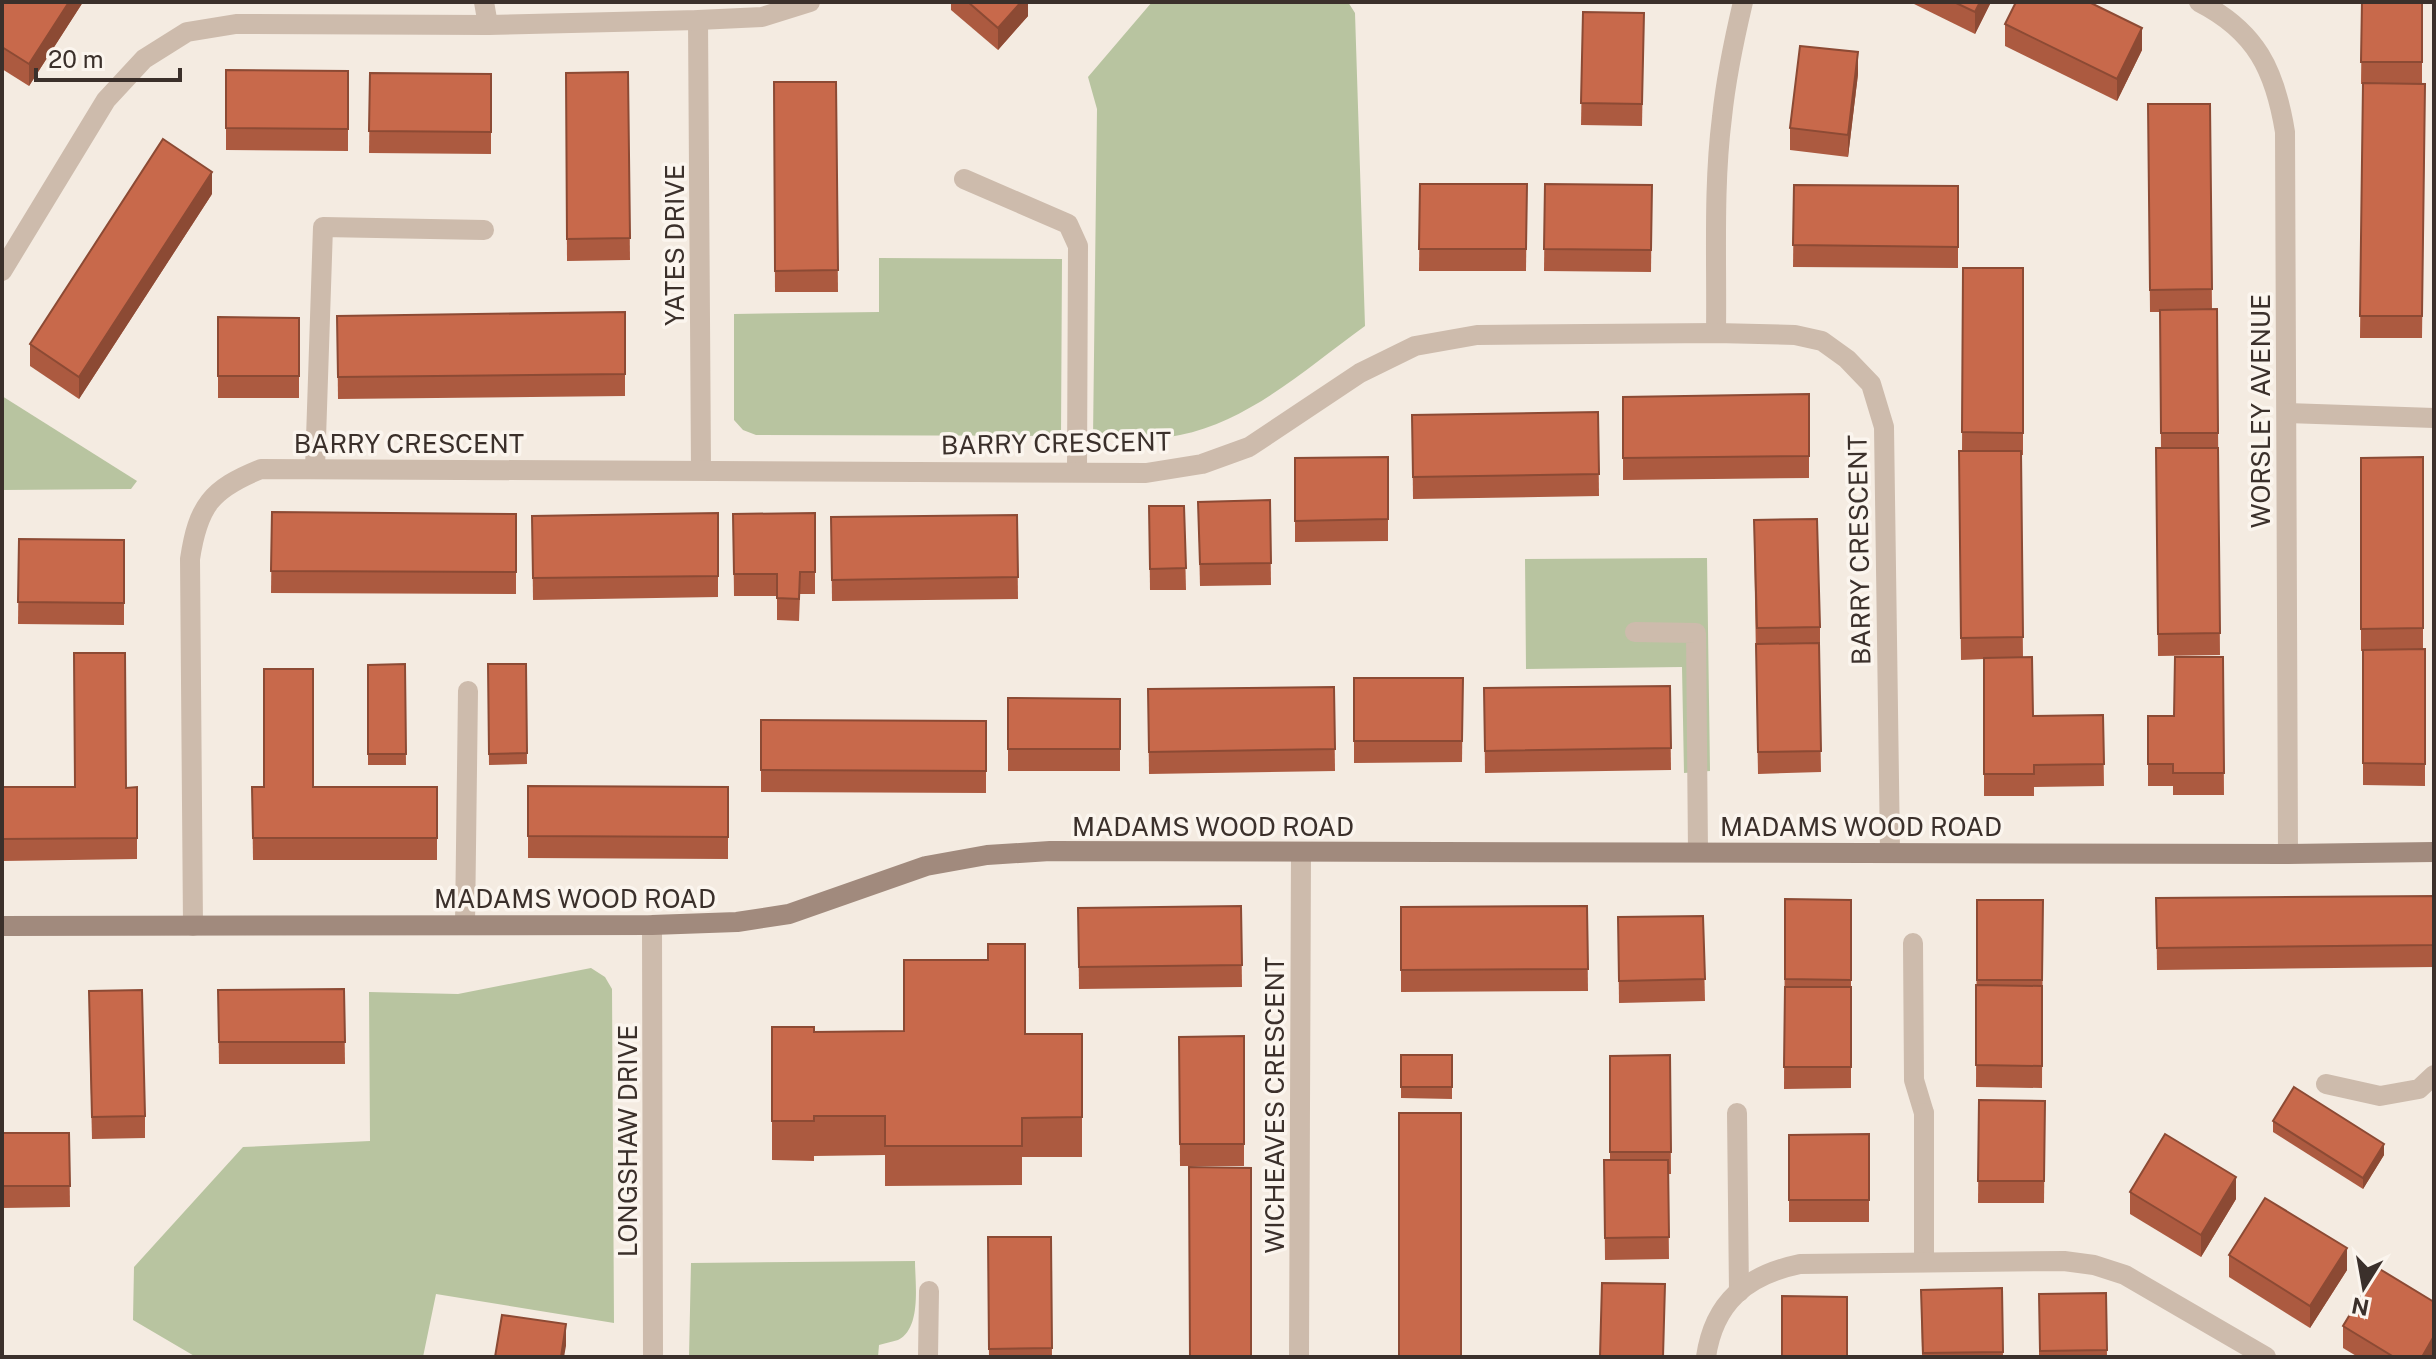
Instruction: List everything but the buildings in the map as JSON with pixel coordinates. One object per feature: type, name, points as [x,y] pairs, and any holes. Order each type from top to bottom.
[{"type":"street","points":[[484,2],[488,25]]},
{"type":"street","points":[[2,271],[106,100],[144,59],[187,32],[236,24],[488,25],[762,17],[810,2]]},
{"type":"street","points":[[1716,333],[1721,119],[1743,2]]},
{"type":"street","name":"WORSLEY AVENUE","points":[[2203,3],[2247,36],[2269,67],[2280,99],[2285,132],[2288,854]]},
{"type":"street","name":"YATES DRIVE","points":[[698,20],[701,470]]},
{"type":"street","points":[[964,179],[1068,224],[1078,246],[1077,471]]},
{"type":"street","points":[[315,469],[323,227],[484,230]]},
{"type":"street","name":"BARRY CRESCENT","points":[[193,926],[190,559],[195,528],[211,499],[233,480],[261,469],[1146,473],[1202,464],[1249,447],[1360,373],[1415,346],[1477,335],[1795,335],[1822,341],[1847,359],[1871,384],[1884,427],[1890,851]]},
{"type":"street","points":[[2287,413],[2434,418]]},
{"type":"street","points":[[1635,632],[1696,633],[1698,852]]},
{"type":"street","points":[[465,925],[468,691]]},
{"type":"street","name":"MADAMS WOOD ROAD","points":[[2,926],[652,925],[737,922],[789,914],[926,866],[987,855],[1050,851],[2434,852]]},
{"type":"street","name":"WICHEAVES CRESCENT","points":[[1299,1357],[1301,853]]},
{"type":"street","name":"LONGSHAW DRIVE","points":[[652,925],[653,1357]]},
{"type":"street","points":[[1913,943],[1914,1080],[1924,1113],[1924,1262]]},
{"type":"street","points":[[2326,1084],[2380,1096],[2419,1089],[2434,1075]]},
{"type":"street","points":[[1737,1113],[1739,1292]]},
{"type":"street","points":[[1706,1357],[1709,1336],[1719,1311],[1739,1292],[1774,1269],[1800,1264],[2064,1261],[2094,1265],[2125,1275],[2266,1357]]},
{"type":"street","points":[[928,1357],[929,1291]]},
{"type":"green space","points":[[1152,2],[1348,2],[1355,13],[1365,326],[1277,391],[1206,428],[1170,437],[1093,438],[1097,109],[1088,77]]},
{"type":"green space","points":[[879,258],[1062,259],[1061,436],[756,435],[743,430],[734,420],[734,314],[879,312]]},
{"type":"green space","points":[[2,396],[137,481],[131,489],[2,490]]},
{"type":"green space","points":[[1707,558],[1710,771],[1684,773],[1682,667],[1526,669],[1525,559]]},
{"type":"green space","points":[[591,968],[605,977],[612,989],[614,1323],[436,1294],[423,1357],[196,1357],[133,1320],[134,1267],[243,1147],[370,1141],[369,992],[458,994]]},
{"type":"green space","points":[[915,1261],[916,1304],[911,1326],[898,1340],[879,1345],[878,1357],[689,1357],[691,1263]]}]
